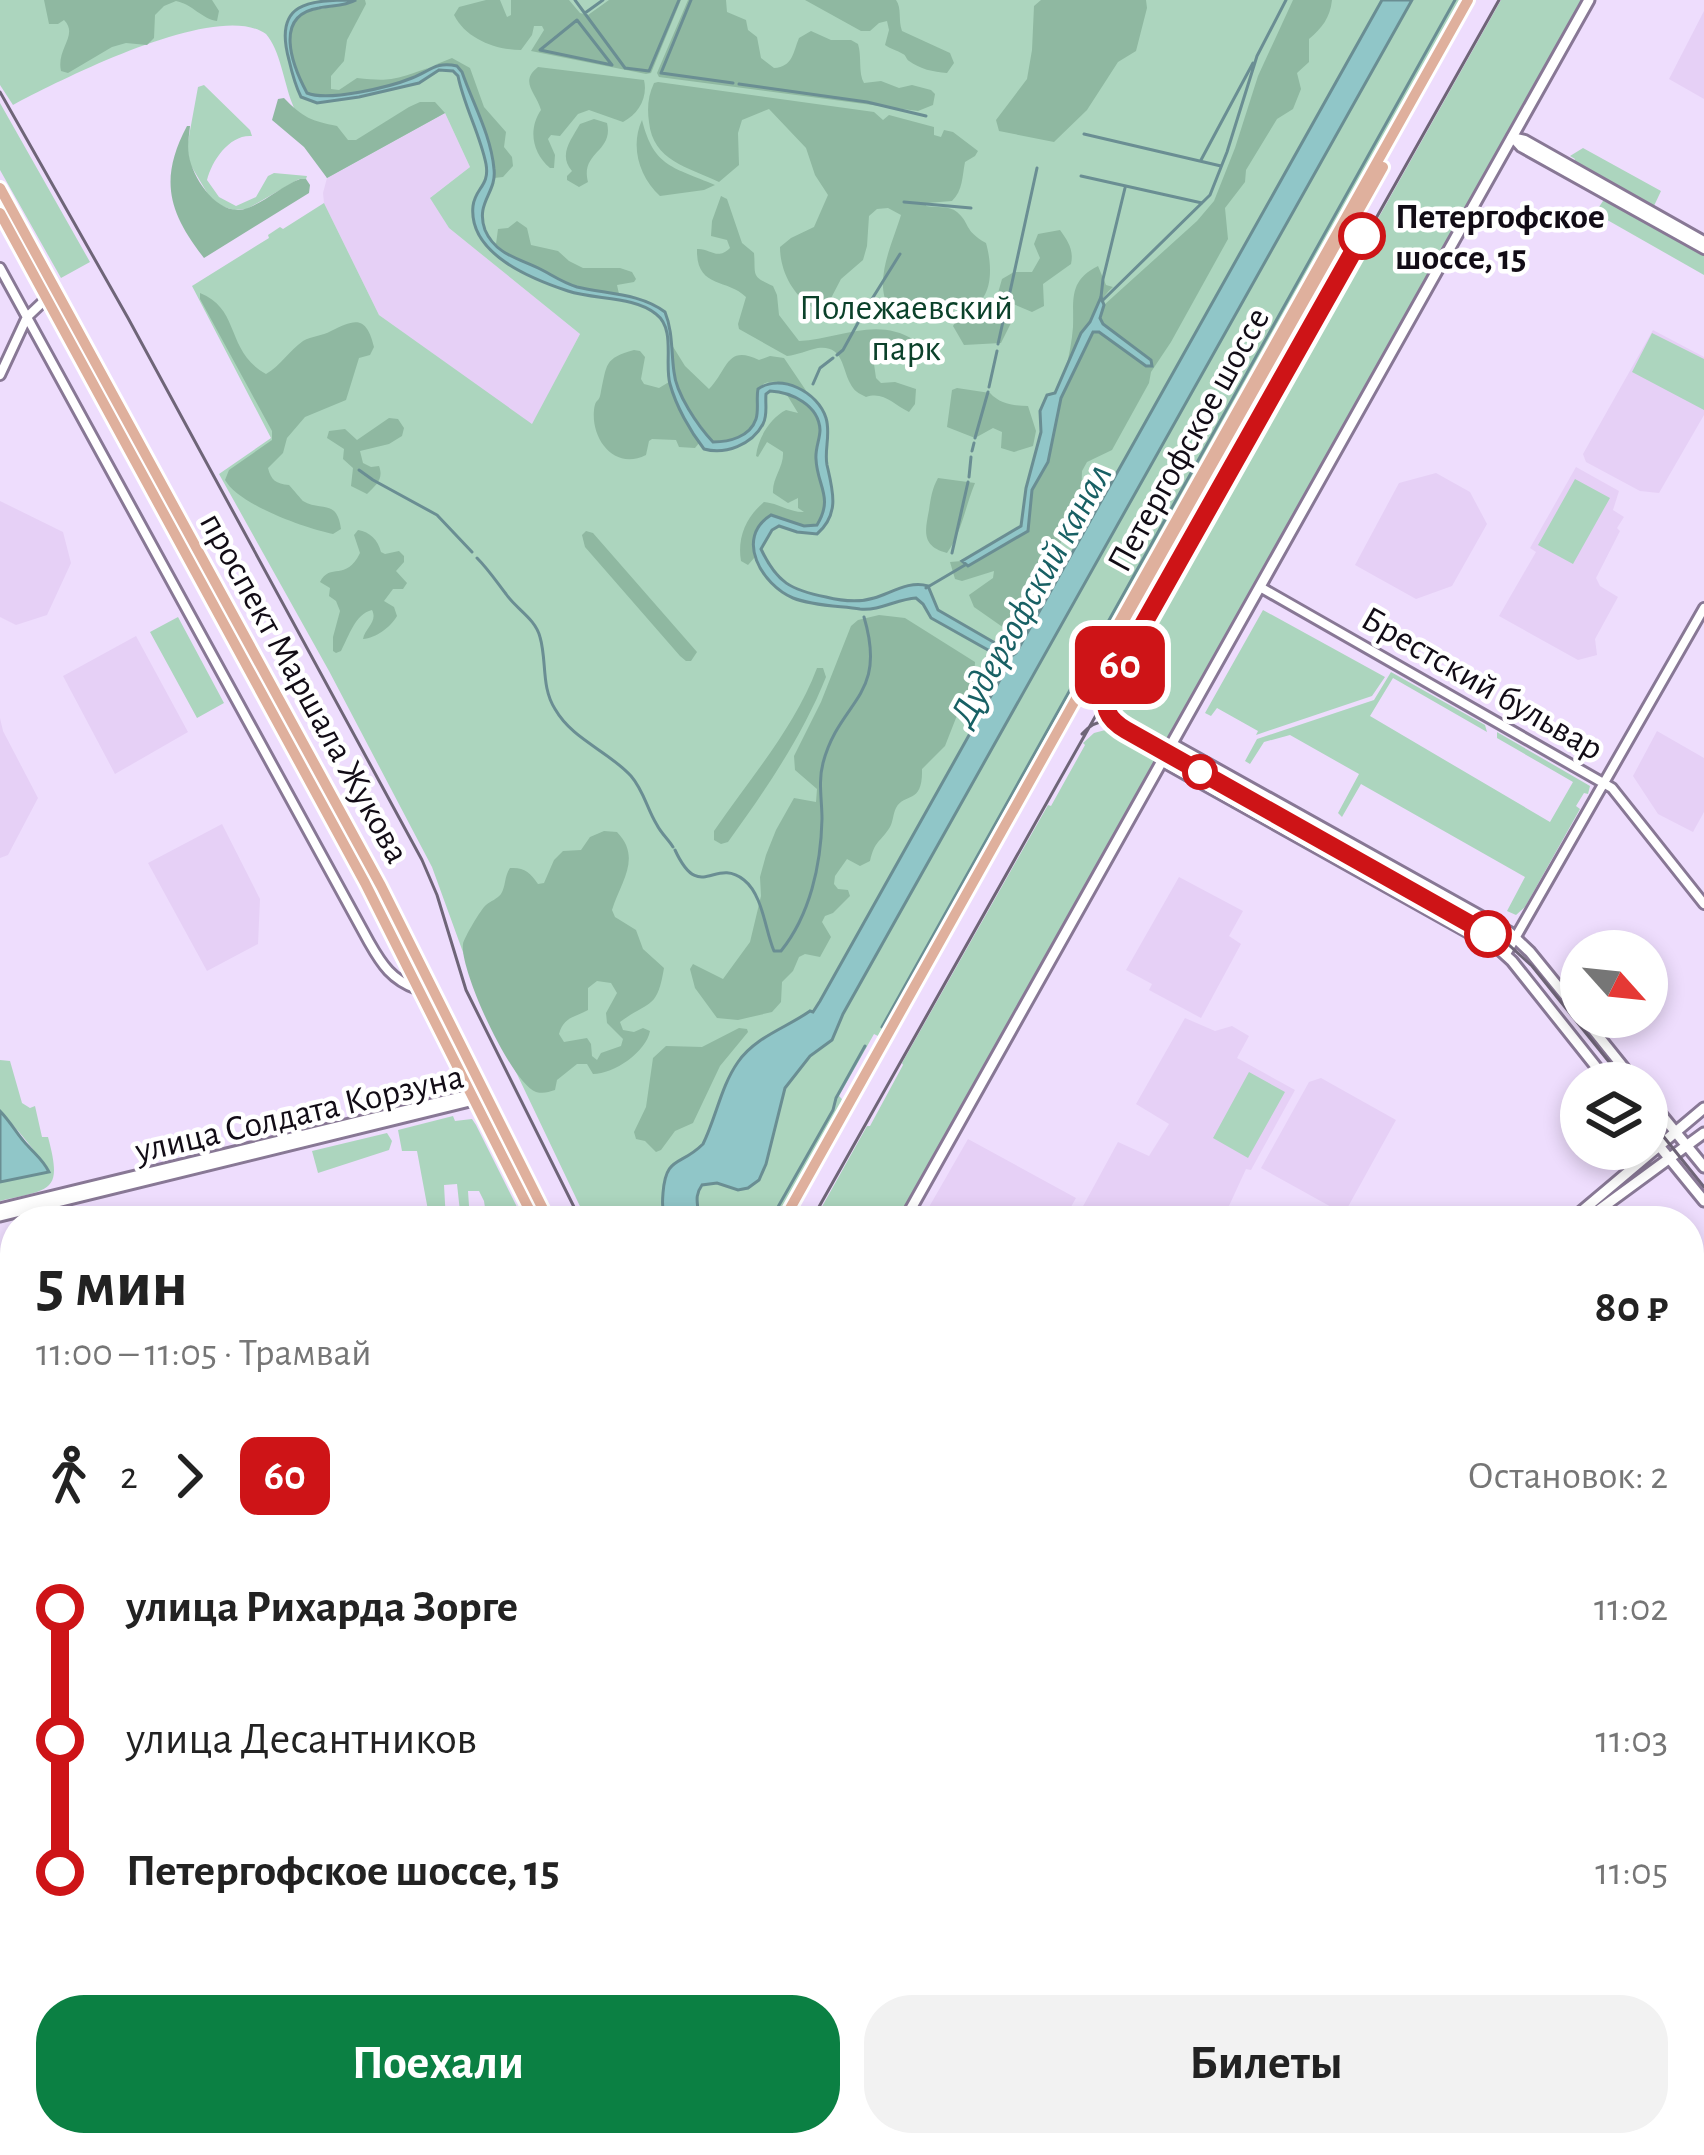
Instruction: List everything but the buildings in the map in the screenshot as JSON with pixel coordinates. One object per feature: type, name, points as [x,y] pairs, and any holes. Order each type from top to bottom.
[{"type":"main road","name":"Петергофское шоссе","points":[[795,1206],[1473,0]]},
{"type":"main road","name":"проспект Маршала Жукова","points":[[0,188],[52,295],[540,1206]]},
{"type":"main road","name":"проспект Маршала Жукова","points":[[0,213],[52,295],[381,886],[529,1206]]},
{"type":"street","points":[[912,1206],[1588,0]]},
{"type":"street","points":[[1512,137],[1525,140],[1704,245]]},
{"type":"street","points":[[0,268],[384,970],[420,989]]},
{"type":"street","points":[[0,375],[27,317],[52,295]]},
{"type":"street","name":"Брестский бульвар","points":[[1260,586],[1612,788],[1704,904]]},
{"type":"street","points":[[1506,955],[1704,608]]},
{"type":"street","points":[[1172,744],[1517,938],[1560,990]]},
{"type":"street","points":[[1162,761],[1506,955],[1592,1062]]},
{"type":"street","points":[[1600,1038],[1619,1062]]},
{"type":"street","name":"улица Солдата Корзуна","points":[[29,1206],[478,1096]]},
{"type":"street","points":[[1668,1137],[1704,1108]]},
{"type":"street","points":[[1668,1122],[1704,1168]]},
{"type":"street","points":[[1604,1206],[1704,1133]]},
{"type":"street","points":[[1669,1158],[1704,1201]]},
{"type":"street","points":[[1588,1206],[1630,1170]]},
{"type":"shaded area","points":[[44,0],[212,0],[219,11],[217,21],[176,1],[155,15],[154,38],[147,45],[112,47],[68,73],[61,71],[60,63],[68,26],[64,20],[49,24]]},
{"type":"shaded area","points":[[356,0],[366,4],[347,40],[344,61],[331,76],[331,89],[339,90],[357,78],[394,79],[428,68],[372,90],[311,96],[293,57],[293,24],[308,12]]},
{"type":"shaded area","points":[[356,0],[319,8],[296,20],[290,43],[307,93],[359,92],[402,82],[438,66],[457,66],[492,156],[494,177],[483,220],[496,246],[572,285],[634,298],[665,312],[679,390],[713,442],[749,430],[757,415],[758,389],[767,385],[798,388],[822,409],[832,510],[817,534],[779,526],[772,530],[761,549],[779,577],[803,591],[850,601],[907,586],[928,586],[938,610],[1002,647],[997,655],[931,618],[916,598],[860,609],[801,601],[771,583],[756,560],[754,536],[760,525],[771,515],[804,526],[817,525],[822,515],[816,459],[820,430],[815,414],[795,397],[770,391],[765,421],[752,438],[729,449],[704,449],[673,392],[666,328],[656,314],[626,301],[553,286],[491,251],[474,223],[473,206],[486,177],[486,164],[453,71],[439,70],[419,83],[359,97],[317,103],[301,97],[285,41],[291,16],[309,4]]},
{"type":"shaded area","points":[[500,0],[507,17],[511,0],[569,0],[588,15],[609,0],[681,0],[651,73],[646,74],[531,51],[542,26],[534,26],[521,50],[483,42],[454,15],[459,7]]},
{"type":"shaded area","points":[[688,0],[726,0],[727,12],[746,20],[748,30],[757,37],[761,58],[774,68],[789,62],[799,38],[811,31],[831,40],[851,40],[858,44],[864,83],[881,81],[899,88],[912,85],[931,90],[933,105],[918,111],[659,77]]},
{"type":"shaded area","points":[[805,0],[896,0],[902,31],[950,53],[954,63],[947,73],[922,68],[885,45],[887,21],[861,31]]},
{"type":"shaded area","points":[[1041,0],[1146,0],[1147,8],[1136,51],[1118,62],[1087,110],[1054,142],[999,131],[996,120],[1027,79],[1034,6]]},
{"type":"shaded area","points":[[1293,0],[1332,0],[1325,22],[1309,39],[1309,62],[1297,73],[1301,89],[1293,109],[1277,119],[1246,170],[1245,182],[1225,208],[1228,239],[1112,450],[1087,462],[1082,471],[1081,506],[1018,620],[1004,628],[974,607],[969,595],[993,578],[994,571],[962,581],[955,579],[950,562],[968,566],[1028,531],[1032,490],[1048,462],[1061,398],[1093,332],[1146,366],[1151,360],[1103,324],[1104,305],[1214,201],[1258,76]]},
{"type":"shaded area","points":[[1382,0],[1412,0],[832,1040],[810,1056],[785,1088],[759,1180],[738,1190],[717,1183],[702,1185],[698,1206],[663,1206],[667,1173],[703,1144],[738,1062],[771,1034],[813,1012]]},
{"type":"shaded area","points":[[1704,11],[1704,99],[1669,79]]},
{"type":"shaded area","points":[[452,58],[470,68],[484,107],[506,132],[504,147],[513,166],[503,177],[494,178],[462,72],[453,64],[437,64]]},
{"type":"shaded area","points":[[538,67],[644,80],[643,99],[623,122],[589,110],[578,114],[560,136],[548,139],[555,155],[554,168],[550,168],[534,140],[541,110],[529,82]]},
{"type":"shaded area","points":[[658,82],[874,112],[883,120],[889,115],[934,127],[934,135],[941,137],[944,130],[953,132],[978,151],[965,162],[952,201],[926,206],[954,210],[986,243],[990,271],[983,298],[962,310],[890,309],[883,275],[901,215],[888,208],[869,216],[863,260],[841,279],[829,302],[812,307],[789,281],[780,247],[814,227],[828,195],[806,148],[769,109],[742,120],[739,165],[719,182],[696,172],[665,154],[652,135],[648,102]]},
{"type":"shaded area","points":[[284,98],[308,118],[337,126],[348,140],[356,140],[420,102],[435,102],[445,113],[327,178],[304,147],[272,120],[278,99]]},
{"type":"shaded area","points":[[445,113],[470,167],[431,197],[449,228],[580,334],[532,425],[379,315],[324,203],[327,178]]},
{"type":"shaded area","points":[[594,119],[607,123],[608,133],[589,164],[588,182],[579,187],[567,180],[572,171],[566,153],[580,124]]},
{"type":"shaded area","points":[[642,120],[660,157],[715,185],[660,196],[639,161]]},
{"type":"shaded area","points":[[187,126],[196,175],[209,195],[227,208],[248,208],[300,179],[310,185],[309,193],[204,258],[182,225],[172,195],[173,163]]},
{"type":"shaded area","points":[[721,196],[727,199],[742,243],[754,253],[756,274],[773,286],[779,315],[799,341],[872,329],[914,340],[912,347],[880,347],[874,364],[881,383],[916,389],[909,412],[884,397],[856,392],[832,350],[818,348],[787,356],[739,329],[746,297],[707,277],[698,262],[697,249],[717,254],[730,248],[727,240],[711,236]]},
{"type":"shaded area","points":[[517,221],[527,228],[531,245],[558,251],[583,268],[620,268],[636,279],[617,285],[619,294],[577,287],[512,259],[496,244],[498,229]]},
{"type":"shaded area","points":[[1060,230],[1070,246],[1071,264],[1043,284],[1044,306],[1032,312],[1004,300],[998,293],[1002,279],[1014,272],[1032,272],[1040,258],[1034,244],[1038,234]]},
{"type":"shaded area","points":[[1098,266],[1106,285],[1113,287],[1066,369],[1077,285]]},
{"type":"shaded area","points":[[200,293],[222,309],[244,354],[266,374],[306,339],[358,322],[367,329],[374,347],[370,355],[359,358],[346,400],[305,417],[268,468],[275,481],[289,485],[303,501],[336,513],[341,529],[333,534],[258,506],[225,480],[229,470],[272,440],[272,431]]},
{"type":"shaded area","points":[[1101,297],[1103,324],[1151,360],[1152,366],[1093,332],[1061,398],[1048,462],[1032,490],[1028,531],[968,566],[962,561],[1021,526],[1041,432],[1040,411],[1047,395],[1055,393]]},
{"type":"shaded area","points":[[1000,305],[1007,309],[1011,323],[1001,343],[964,345],[953,326],[959,317]]},
{"type":"shaded area","points":[[1653,330],[1704,357],[1704,415],[1659,493],[1640,491],[1586,462],[1583,454]]},
{"type":"shaded area","points":[[672,345],[709,389],[734,357],[759,360],[770,356],[784,358],[809,395],[782,383],[767,383],[757,392],[755,420],[747,431],[713,442],[682,400],[674,377]]},
{"type":"shaded area","points":[[634,350],[645,357],[644,384],[659,388],[669,382],[699,443],[695,448],[679,447],[676,440],[652,439],[646,455],[624,459],[601,442],[594,410],[606,369],[617,356]]},
{"type":"shaded area","points":[[952,390],[1028,406],[1036,431],[1033,446],[1014,452],[1001,448],[1002,432],[993,428],[975,438],[947,427]]},
{"type":"shaded area","points":[[790,394],[818,420],[816,459],[825,505],[817,525],[804,526],[781,517],[753,551],[755,557],[748,565],[741,561],[744,528],[764,502],[804,512],[798,508],[798,498],[788,503],[773,493],[783,452],[767,442],[756,456],[775,418],[786,410],[798,413]]},
{"type":"shaded area","points":[[389,418],[398,419],[404,428],[402,436],[360,451],[363,463],[379,466],[380,471],[378,482],[367,494],[351,486],[353,468],[343,459],[344,449],[327,438],[329,431],[345,429],[357,440]]},
{"type":"shaded area","points":[[1576,467],[1619,491],[1613,510],[1624,517],[1596,578],[1618,597],[1595,639],[1597,655],[1578,660],[1499,616],[1536,552],[1530,548]]},
{"type":"shaded area","points":[[1436,473],[1470,492],[1487,524],[1452,586],[1416,599],[1355,565],[1399,483]]},
{"type":"shaded area","points":[[938,478],[975,483],[947,553],[927,537]]},
{"type":"shaded area","points":[[0,501],[63,532],[71,563],[47,615],[16,625],[0,617]]},
{"type":"shaded area","points":[[358,530],[373,537],[381,552],[399,551],[404,556],[396,571],[407,583],[403,589],[393,589],[384,601],[394,607],[397,616],[391,624],[363,639],[373,618],[372,610],[366,612],[336,653],[333,637],[340,611],[329,596],[330,588],[320,582],[328,573],[355,562],[360,553],[354,535]]},
{"type":"shaded area","points":[[593,533],[697,652],[691,661],[680,656],[585,547],[582,535]]},
{"type":"shaded area","points":[[879,615],[905,618],[975,662],[973,690],[945,746],[922,769],[917,793],[896,808],[870,861],[860,866],[847,859],[835,876],[834,884],[850,896],[822,922],[831,937],[820,957],[799,957],[782,982],[781,1002],[772,1012],[738,1020],[717,1018],[695,988],[690,969],[693,964],[723,979],[750,942],[761,896],[760,877],[776,830],[794,798],[816,802],[817,789],[795,770],[794,756],[851,626]]},
{"type":"shaded area","points":[[136,636],[188,732],[115,774],[63,676]]},
{"type":"shaded area","points":[[817,668],[823,668],[826,677],[782,762],[728,842],[714,840],[714,831],[796,712]]},
{"type":"shaded area","points":[[0,718],[38,798],[8,855],[0,858]]},
{"type":"shaded area","points":[[1657,731],[1704,758],[1704,812],[1693,832],[1658,814],[1633,776]]},
{"type":"shaded area","points":[[222,824],[260,899],[258,944],[207,971],[148,863]]},
{"type":"shaded area","points":[[617,832],[624,842],[629,860],[612,910],[636,930],[643,949],[664,968],[651,1002],[620,1022],[623,1030],[650,1031],[636,1054],[601,1073],[593,1074],[587,1064],[577,1064],[557,1080],[555,1090],[536,1092],[513,1069],[489,1024],[469,976],[463,944],[484,908],[501,894],[510,868],[523,869],[538,884],[544,883],[563,851],[581,850],[590,837]],"holes":[[[597,981],[611,983],[617,993],[606,1013],[607,1023],[623,1039],[621,1046],[601,1053],[597,1060],[587,1038],[564,1042],[559,1034],[566,1021],[588,1010],[588,988]]]},
{"type":"shaded area","points":[[1179,877],[1243,911],[1229,936],[1241,944],[1201,1018],[1149,990],[1152,984],[1126,970]]},
{"type":"shaded area","points":[[1185,1018],[1215,1031],[1232,1026],[1249,1036],[1237,1058],[1295,1090],[1229,1206],[1083,1206],[1118,1142],[1149,1156],[1169,1124],[1136,1104]]},
{"type":"shaded area","points":[[739,1028],[748,1032],[720,1066],[693,1123],[675,1131],[656,1152],[636,1139],[653,1058],[666,1046],[702,1047]]},
{"type":"shaded area","points":[[1321,1078],[1396,1120],[1348,1206],[1330,1206],[1261,1168],[1309,1082]]},
{"type":"shaded area","points":[[0,1111],[42,1161],[49,1172],[0,1182]]},
{"type":"shaded area","points":[[968,1139],[1076,1198],[1071,1206],[930,1206]]},
{"type":"green space","name":"Полежаевский парк","points":[[0,0],[1461,0],[880,1037],[874,1034],[839,1096],[838,1114],[786,1206],[580,1206],[476,988],[432,867],[219,474],[271,438],[192,286],[324,203],[379,315],[532,424],[580,334],[449,228],[430,198],[470,167],[445,113],[327,178],[296,113],[271,41],[266,34],[243,26],[178,34],[13,105],[0,85]]},
{"type":"green space","points":[[1501,0],[1582,0],[1164,746],[1120,716],[1113,698],[1115,686]]},
{"type":"green space","points":[[204,85],[252,136],[229,144],[213,164],[207,180],[219,197],[236,206],[256,197],[274,173],[306,179],[247,209],[221,206],[209,196],[190,164],[187,147],[198,87]]},
{"type":"green space","points":[[0,103],[90,262],[61,278],[0,170]]},
{"type":"green space","points":[[1583,148],[1661,191],[1653,208],[1573,163],[1570,156]]},
{"type":"green space","points":[[1605,198],[1704,254],[1704,275],[1595,213]]},
{"type":"green space","points":[[1652,333],[1704,359],[1704,410],[1632,372]]},
{"type":"green space","points":[[1575,479],[1610,498],[1573,564],[1538,545]]},
{"type":"green space","points":[[1263,610],[1385,677],[1372,696],[1256,735],[1258,731],[1217,708],[1211,716],[1205,713]]},
{"type":"green space","points":[[178,617],[224,703],[197,718],[150,632]]},
{"type":"green space","points":[[1391,672],[1485,725],[1487,732],[1393,678],[1370,716],[1550,822],[1573,782],[1497,738],[1497,732],[1590,786],[1525,907],[1516,915],[1507,911],[1525,877],[1361,784],[1342,817],[1338,813],[1359,774],[1290,735],[1264,742],[1250,764],[1245,761],[1257,739],[1374,700]]},
{"type":"green space","points":[[1113,728],[1160,752],[907,1206],[822,1206],[1083,743],[1094,733]]},
{"type":"green space","points":[[0,1060],[10,1061],[22,1103],[35,1106],[54,1169],[49,1186],[0,1201],[0,1182],[48,1172],[0,1111]]},
{"type":"green space","points":[[1249,1072],[1285,1092],[1248,1158],[1213,1138]]},
{"type":"green space","points":[[453,1116],[455,1121],[472,1119],[516,1206],[485,1206],[479,1191],[468,1191],[469,1206],[459,1206],[457,1184],[444,1185],[445,1206],[427,1206],[417,1151],[402,1151],[398,1130]]},
{"type":"green space","points":[[387,1133],[392,1141],[389,1150],[318,1173],[312,1151]]},
{"type":"waterway","points":[[575,0],[625,68],[649,71],[679,0]]},
{"type":"waterway","points":[[585,13],[603,0]]},
{"type":"waterway","points":[[691,0],[661,73],[733,83]]},
{"type":"waterway","points":[[1102,301],[1210,195],[1257,56],[1286,0]]},
{"type":"waterway","points":[[882,1027],[1455,0]]},
{"type":"waterway","points":[[577,20],[612,65],[540,50],[577,20]]},
{"type":"waterway","points":[[1201,160],[1253,63]]},
{"type":"waterway","points":[[739,84],[867,102],[926,116]]},
{"type":"waterway","points":[[1084,134],[1221,166]]},
{"type":"waterway","points":[[1008,301],[1037,168]]},
{"type":"waterway","points":[[1081,176],[1202,203]]},
{"type":"waterway","points":[[1101,297],[1125,188]]},
{"type":"waterway","points":[[904,202],[971,208]]},
{"type":"waterway","points":[[862,315],[900,254]]},
{"type":"waterway","points":[[998,344],[1006,308]]},
{"type":"waterway","points":[[837,355],[859,321]]},
{"type":"waterway","points":[[989,387],[997,351]]},
{"type":"waterway","points":[[813,384],[820,368],[833,358]]},
{"type":"waterway","points":[[975,438],[988,392]]},
{"type":"waterway","points":[[972,451],[974,443]]},
{"type":"waterway","points":[[969,477],[971,457]]},
{"type":"waterway","points":[[359,470],[437,515],[472,552]]},
{"type":"waterway","points":[[952,553],[968,482]]},
{"type":"waterway","points":[[477,558],[538,630],[548,692],[562,720],[631,776],[673,847]]},
{"type":"waterway","points":[[926,588],[965,565]]},
{"type":"waterway","points":[[675,850],[692,874],[733,874],[744,880],[759,904],[774,951],[781,951],[800,922],[816,871],[823,763],[866,682],[870,644],[864,617]]},
{"type":"waterway","points":[[779,1206],[865,1046]]},
{"type":"tram line","points":[[819,1206],[1499,0]]},
{"type":"tram line","points":[[0,92],[422,860],[466,990],[574,1206]]},
{"type":"tram line","name":"60","points":[[1362,236],[1109,685],[1106,710],[1112,722],[1488,934]]},
{"type":"tram line","points":[[1082,734],[1101,722],[1123,725],[1499,936],[1532,966],[1609,1062]]},
{"type":"tram line","points":[[1668,1142],[1704,1187]]},
{"type":"place","name":"Петергофское шоссе, 15","points":[[1362,236]]},
{"type":"water label","name":"Дудергофский канал","points":[[1029,594]]}]
